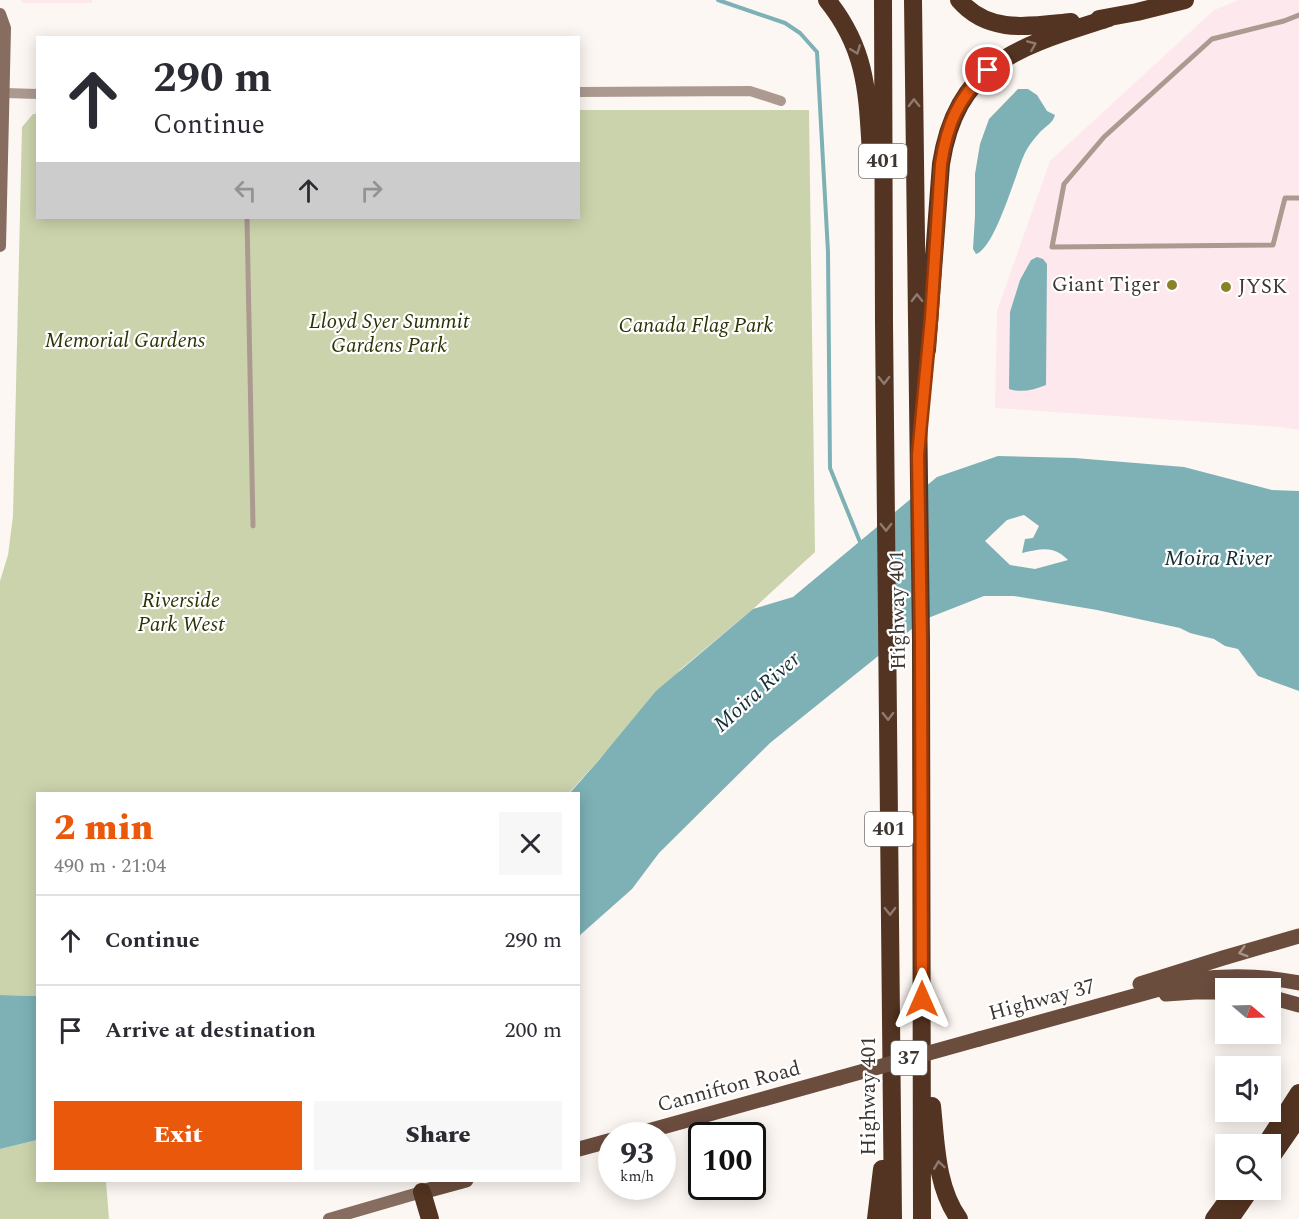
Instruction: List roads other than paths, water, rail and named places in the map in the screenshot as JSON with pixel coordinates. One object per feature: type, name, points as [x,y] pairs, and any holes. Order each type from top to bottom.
[{"type":"highway","points":[[827,0],[849,32],[864,73],[884,322]]},
{"type":"highway","name":"Highway 401","points":[[882,0],[893,1219]]},
{"type":"highway","name":"Highway 401","points":[[913,0],[921,640],[922,1219]]},
{"type":"highway","points":[[959,0],[980,17],[1001,25],[1015,27],[1109,18]]},
{"type":"highway","points":[[918,448],[931,318],[941,164],[946,137],[956,110],[978,79],[998,62],[1023,49],[1052,36],[1109,18],[1185,0]]},
{"type":"highway","points":[[876,1219],[881,1182],[891,1000]]},
{"type":"highway","points":[[922,1023],[940,1171],[944,1187],[959,1219]]},
{"type":"highway","points":[[1272,1134],[1299,1093]]},
{"type":"highway","points":[[1281,1143],[1299,1117]]},
{"type":"highway","points":[[422,1192],[430,1219]]},
{"type":"highway","points":[[1214,1219],[1228,1200]]},
{"type":"highway","points":[[1230,1219],[1243,1200]]},
{"type":"main road","points":[[0,14],[5,28],[0,246]]},
{"type":"main road","points":[[1022,1026],[1143,983],[1299,936]]},
{"type":"main road","name":"Highway 37","points":[[839,1078],[1181,982],[1227,977],[1263,978],[1299,983]]},
{"type":"main road","name":"Highway 37","points":[[1115,1002],[1175,993],[1215,992]]},
{"type":"main road","points":[[1281,1000],[1299,1005]]},
{"type":"main road","name":"Cannifton Road","points":[[676,1123],[839,1078]]},
{"type":"main road","points":[[580,1149],[598,1144]]},
{"type":"main road","points":[[329,1219],[459,1182]]},
{"type":"street","points":[[580,92],[750,91],[781,101]]},
{"type":"street","points":[[2,93],[36,94]]},
{"type":"lane","points":[[1299,15],[1212,39],[1104,137],[1064,184],[1052,247],[1273,245],[1286,198],[1299,198]]},
{"type":"lane","points":[[247,219],[253,526]]},
{"type":"water","points":[[1018,89],[1028,89],[1037,95],[1047,111],[1055,115],[1027,149],[997,225],[983,249],[976,254],[973,249],[975,174],[980,144],[989,119]]},
{"type":"water","points":[[1037,257],[1043,259],[1047,264],[1046,385],[1018,391],[1009,389],[1010,312],[1020,280],[1031,260]]},
{"type":"water","name":"Moira River","points":[[998,456],[1075,458],[1184,467],[1272,490],[1299,491],[1299,691],[1258,676],[1238,649],[1180,628],[1097,610],[1014,596],[984,596],[923,620],[770,743],[659,853],[632,889],[580,935],[580,792],[571,792],[656,691],[753,609],[793,597],[937,477]],"holes":[[[1024,515],[1039,526],[1033,538],[1025,539],[1022,553],[1046,549],[1057,552],[1068,560],[1035,569],[1010,565],[985,541],[1007,520]]]},
{"type":"water","points":[[0,995],[36,996],[36,1140],[0,1149]]},
{"type":"waterway","points":[[718,0],[785,23],[800,33],[817,52],[828,252],[830,468],[860,542]]},
{"type":"place","name":"Giant Tiger","points":[[1172,285]]},
{"type":"place","name":"JYSK","points":[[1226,287]]},
{"type":"park label","name":"Canada Flag Park","points":[[696,326]]},
{"type":"park label","name":"Lloyd Syer Summit Gardens Park","points":[[389,334]]},
{"type":"park label","name":"Memorial Gardens","points":[[125,341]]},
{"type":"park label","name":"Riverside Park West","points":[[181,613]]}]
